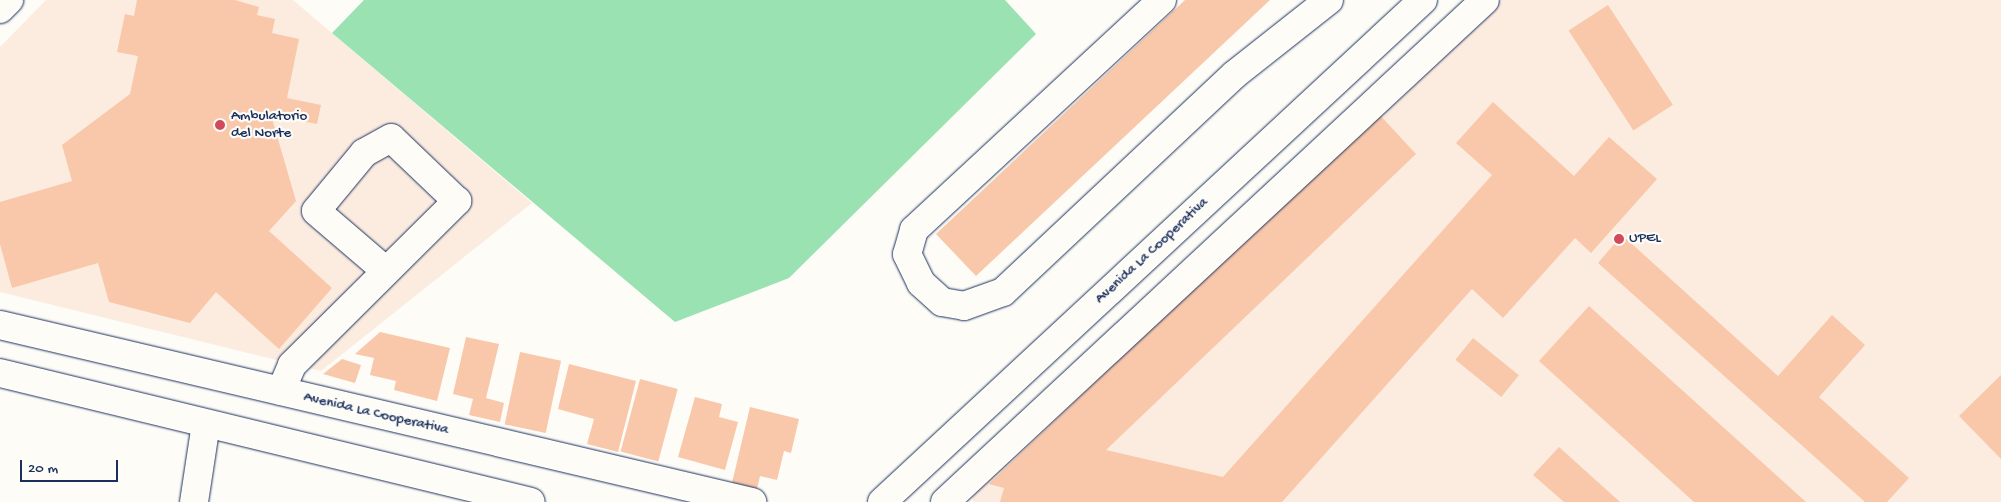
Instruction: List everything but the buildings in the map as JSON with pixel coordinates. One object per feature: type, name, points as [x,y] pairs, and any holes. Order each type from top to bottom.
[{"type":"street","points":[[0,9],[9,0]]},
{"type":"street","points":[[1162,0],[914,230],[907,254],[921,283],[942,302],[964,306],[1003,292],[1234,76],[1329,0]]},
{"type":"street","name":"Avenida La Cooperativa","points":[[882,502],[1424,0]]},
{"type":"street","points":[[944,502],[1485,0]]},
{"type":"street","points":[[281,392],[292,365],[386,270],[458,202],[391,138],[364,153],[316,211],[386,270]]},
{"type":"street","name":"Avenida La Cooperativa","points":[[0,325],[752,502]]},
{"type":"street","points":[[0,373],[531,502]]},
{"type":"street","points":[[194,502],[206,424]]},
{"type":"shaded area","name":"Ambulatorio del Norte","points":[[46,0],[293,0],[532,203],[321,371],[0,292],[0,47]]},
{"type":"shaded area","name":"UPEL","points":[[1502,0],[2001,0],[2001,502],[973,502],[972,477]]},
{"type":"green space","points":[[364,0],[1005,0],[1036,34],[789,278],[675,322],[332,33]]},
{"type":"place","name":"Ambulatorio del Norte","points":[[220,125]]},
{"type":"place","name":"UPEL","points":[[1619,239]]}]
